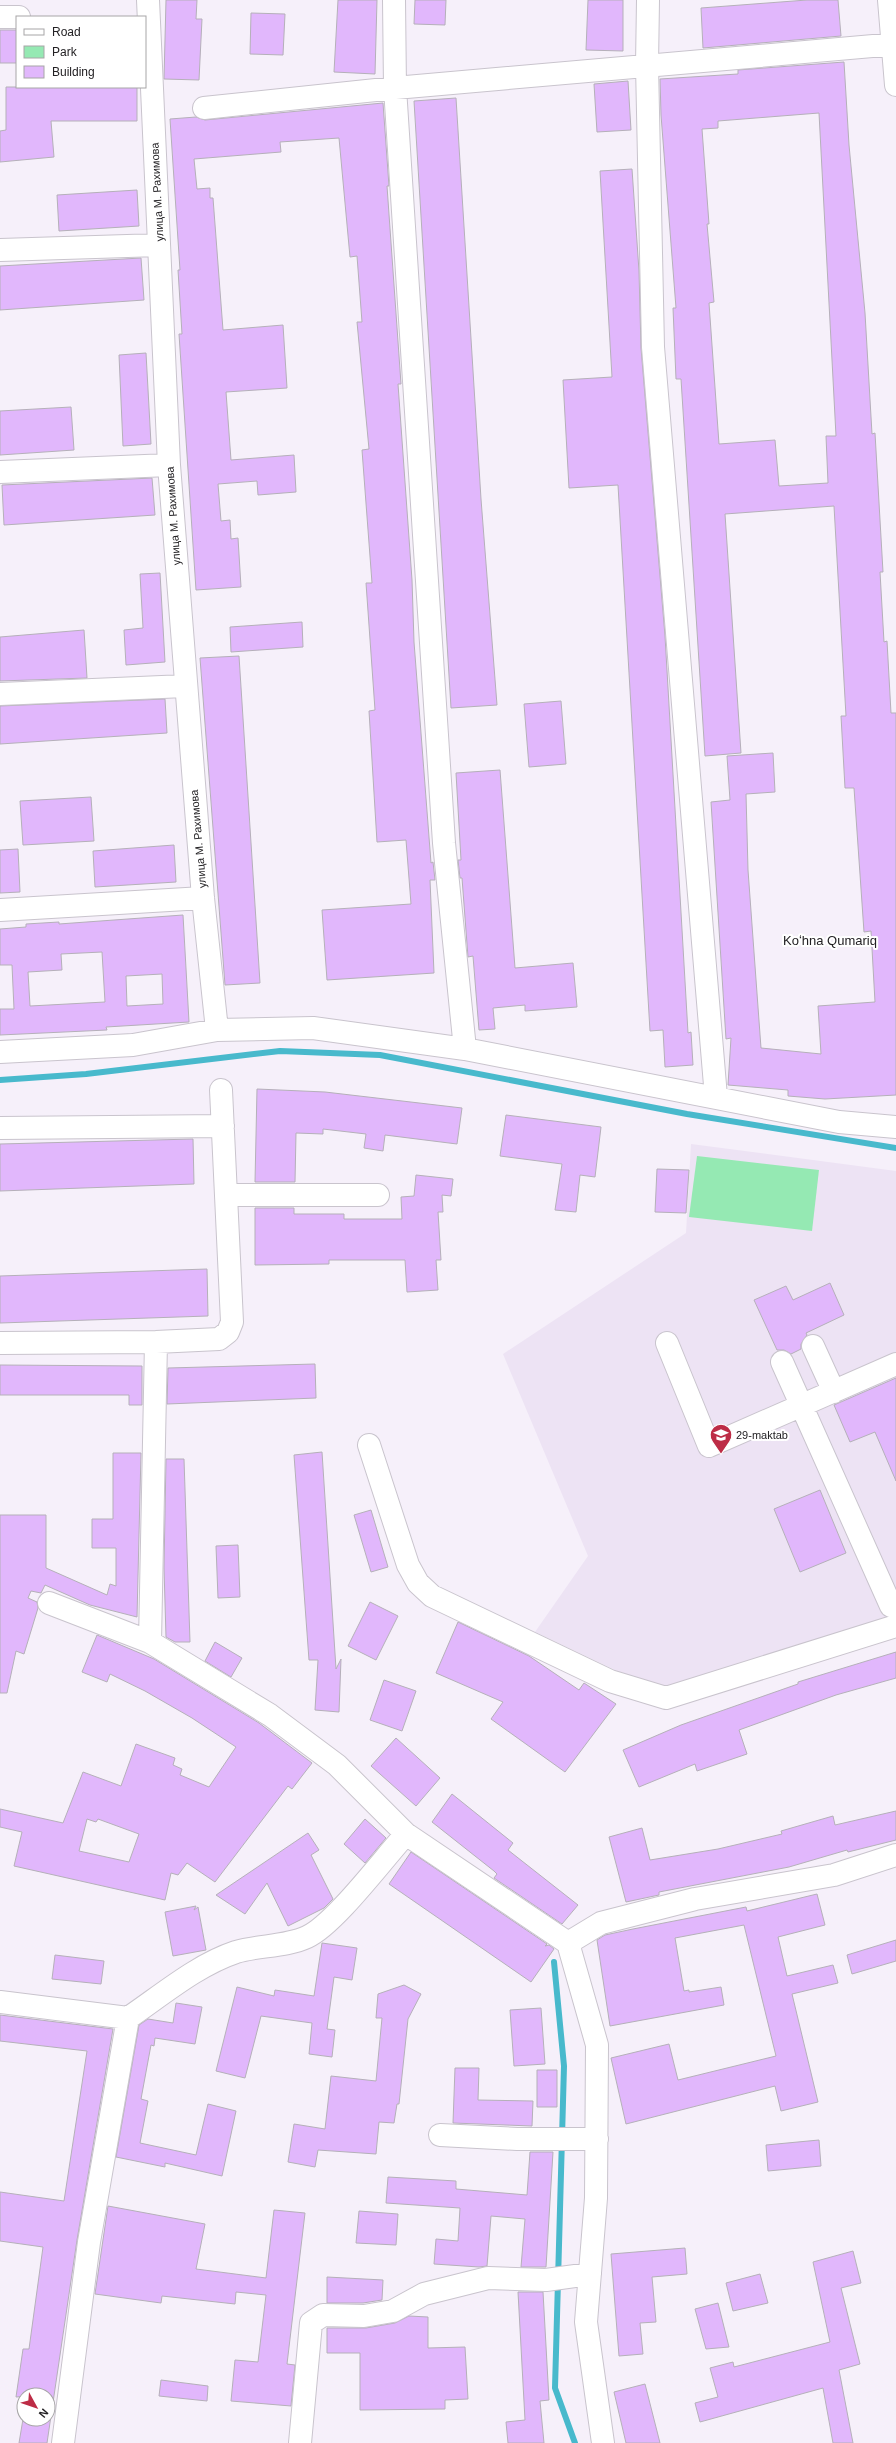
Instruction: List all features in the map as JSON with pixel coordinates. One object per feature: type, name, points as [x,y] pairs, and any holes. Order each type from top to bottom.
[{"type":"street","points":[[394,0],[395,88],[444,843],[465,1049]]},
{"type":"street","points":[[648,0],[647,65],[653,347],[716,1097]]},
{"type":"street","points":[[889,0],[894,44],[896,85]]},
{"type":"street","name":"улица М. Рахимова","points":[[147,13],[160,245],[169,465],[185,686],[203,898],[217,1030]]},
{"type":"street","points":[[0,17],[16,17]]},
{"type":"street","points":[[204,108],[395,88],[894,44]]},
{"type":"street","points":[[0,250],[160,245]]},
{"type":"street","points":[[0,472],[169,465]]},
{"type":"street","points":[[0,694],[185,686]]},
{"type":"street","points":[[0,910],[203,898]]},
{"type":"street","points":[[0,1052],[133,1044],[217,1030],[313,1028],[465,1049],[839,1122],[896,1127]]},
{"type":"street","points":[[0,1343],[156,1342],[219,1339],[228,1332],[232,1322],[221,1090]]},
{"type":"street","points":[[0,1128],[223,1126]]},
{"type":"street","points":[[227,1195],[378,1195]]},
{"type":"street","points":[[150,1642],[156,1342]]},
{"type":"street","points":[[667,1343],[709,1446],[896,1364]]},
{"type":"street","points":[[813,1346],[834,1392]]},
{"type":"street","points":[[369,1445],[408,1565],[418,1583],[432,1596],[610,1681],[666,1698],[894,1616],[782,1362]]},
{"type":"street","points":[[48,1603],[150,1642],[270,1715],[337,1765],[406,1834],[568,1943],[596,2045],[596,2198],[586,2322],[603,2443]]},
{"type":"street","points":[[0,2002],[128,2018],[196,1972],[236,1952],[282,1944],[308,1936],[335,1914],[406,1834]]},
{"type":"street","points":[[568,1943],[601,1923],[695,1899],[834,1875],[896,1854]]},
{"type":"street","points":[[63,2443],[89,2242],[128,2018]]},
{"type":"street","points":[[440,2135],[596,2139]]},
{"type":"street","points":[[300,2443],[311,2323],[324,2315],[364,2316],[393,2311],[424,2294],[488,2278],[559,2278],[590,2274]]},
{"type":"shaded area","name":"29-maktab","points":[[691,1144],[896,1171],[896,1623],[665,1686],[649,1686],[535,1632],[588,1556],[503,1354],[686,1233]]},
{"type":"green space","points":[[697,1156],[819,1170],[812,1231],[689,1217]]},
{"type":"building","points":[[166,0],[197,0],[196,19],[202,19],[199,80],[164,79]]},
{"type":"building","points":[[338,0],[377,0],[375,74],[334,72]]},
{"type":"building","points":[[415,0],[446,0],[445,25],[414,24]]},
{"type":"building","points":[[588,0],[623,0],[623,51],[586,50]]},
{"type":"building","points":[[807,0],[838,0],[841,36],[703,48],[701,8]]},
{"type":"building","points":[[251,13],[285,14],[283,55],[250,54]]},
{"type":"building","points":[[0,30],[16,30],[16,63],[0,63]]},
{"type":"building","points":[[844,62],[849,145],[865,313],[872,434],[875,433],[883,572],[880,572],[884,642],[887,641],[891,713],[896,713],[896,1095],[825,1099],[788,1096],[788,1090],[728,1085],[731,1038],[726,1039],[711,802],[730,800],[727,756],[773,753],[775,792],[746,794],[748,870],[761,1048],[821,1054],[818,1006],[875,1002],[871,931],[864,932],[854,788],[845,788],[841,716],[846,716],[834,506],[725,514],[741,753],[705,756],[681,379],[676,379],[673,308],[676,308],[661,115],[660,79],[738,74],[738,70]],"holes":[[[819,113],[836,436],[826,436],[828,483],[779,486],[775,440],[719,444],[709,303],[714,302],[707,224],[709,224],[702,129],[718,128],[718,121]]]},
{"type":"building","points":[[628,81],[631,130],[597,132],[594,84]]},
{"type":"building","points":[[6,87],[137,88],[137,121],[51,121],[54,157],[0,162],[0,131],[6,130]]},
{"type":"building","points":[[456,98],[481,499],[497,705],[451,708],[414,101]]},
{"type":"building","points":[[383,103],[389,186],[387,186],[401,384],[398,384],[412,580],[414,642],[431,863],[433,862],[435,880],[430,880],[434,973],[327,980],[322,910],[411,904],[406,840],[377,842],[369,711],[375,710],[366,583],[372,583],[362,450],[369,449],[357,322],[362,322],[357,256],[350,257],[339,138],[280,142],[281,152],[194,159],[197,189],[210,188],[210,198],[213,198],[223,330],[283,325],[287,388],[226,392],[231,460],[294,455],[296,492],[258,495],[257,481],[218,484],[221,521],[230,520],[231,539],[238,538],[241,587],[196,590],[179,334],[182,334],[178,270],[180,270],[170,119],[196,117],[205,120]]},
{"type":"building","points":[[632,169],[639,271],[641,348],[665,636],[688,1033],[691,1032],[693,1065],[665,1067],[663,1030],[650,1031],[618,485],[569,488],[563,380],[612,377],[600,171]]},
{"type":"building","points":[[137,190],[139,226],[59,231],[57,195]]},
{"type":"building","points":[[141,258],[144,300],[0,310],[0,266]]},
{"type":"building","points":[[146,353],[151,444],[123,446],[119,355]]},
{"type":"building","points":[[71,407],[74,450],[0,455],[0,411]]},
{"type":"building","points":[[152,478],[155,515],[4,525],[2,485]]},
{"type":"building","points":[[160,573],[165,662],[126,665],[124,630],[143,628],[140,574]]},
{"type":"building","points":[[302,622],[303,647],[231,652],[230,627]]},
{"type":"building","points":[[84,630],[87,678],[0,681],[0,637]]},
{"type":"building","points":[[239,656],[260,983],[225,985],[200,658]]},
{"type":"building","points":[[165,699],[167,733],[0,744],[0,706]]},
{"type":"building","points":[[561,701],[566,764],[529,767],[524,704]]},
{"type":"building","points":[[500,770],[515,968],[573,963],[577,1007],[525,1011],[525,1005],[493,1008],[495,1029],[479,1030],[473,956],[468,957],[462,878],[460,878],[458,860],[461,860],[456,773]]},
{"type":"building","points":[[91,797],[94,841],[23,845],[20,801]]},
{"type":"building","points":[[174,845],[176,882],[95,887],[93,851]]},
{"type":"building","points":[[18,849],[20,892],[0,893],[0,850]]},
{"type":"building","points":[[183,915],[189,1022],[106,1027],[107,1030],[0,1035],[0,1009],[14,1009],[12,965],[0,965],[0,929],[26,927],[26,924],[59,922],[59,924]],"holes":[[[102,952],[105,1002],[30,1006],[28,972],[62,970],[61,954]],[[162,974],[163,1004],[127,1006],[126,976]]]},
{"type":"building","points":[[257,1089],[325,1092],[462,1108],[457,1144],[385,1135],[383,1151],[364,1148],[366,1134],[323,1129],[323,1134],[296,1133],[295,1182],[255,1182]]},
{"type":"building","points":[[506,1115],[601,1127],[595,1177],[580,1175],[576,1212],[555,1210],[562,1164],[500,1156]]},
{"type":"building","points":[[193,1139],[194,1184],[0,1191],[0,1144]]},
{"type":"building","points":[[657,1169],[689,1170],[686,1213],[655,1212]]},
{"type":"building","points":[[416,1175],[453,1179],[451,1196],[442,1195],[443,1212],[438,1212],[441,1260],[436,1260],[438,1290],[407,1292],[405,1260],[329,1260],[329,1264],[255,1265],[255,1208],[294,1208],[294,1214],[344,1214],[344,1219],[402,1219],[401,1197],[414,1196]]},
{"type":"building","points":[[207,1269],[208,1316],[0,1323],[0,1276]]},
{"type":"building","points":[[830,1283],[844,1315],[806,1333],[807,1335],[801,1344],[801,1349],[791,1354],[784,1350],[777,1350],[754,1300],[786,1286],[793,1300]]},
{"type":"building","points":[[315,1364],[316,1398],[167,1404],[168,1368]]},
{"type":"building","points":[[0,1365],[142,1366],[142,1405],[129,1405],[129,1395],[0,1395]]},
{"type":"building","points":[[896,1378],[896,1481],[875,1432],[850,1442],[834,1405]]},
{"type":"building","points":[[322,1452],[336,1669],[341,1659],[339,1712],[315,1710],[318,1660],[309,1660],[294,1455]]},
{"type":"building","points":[[113,1453],[141,1453],[137,1617],[90,1605],[45,1585],[41,1593],[31,1591],[28,1598],[37,1602],[38,1608],[24,1654],[16,1651],[7,1693],[0,1693],[0,1515],[46,1515],[46,1568],[107,1595],[110,1584],[116,1586],[116,1548],[92,1548],[92,1519],[113,1519]]},
{"type":"building","points":[[166,1459],[184,1459],[190,1642],[175,1642],[166,1637],[164,1568]]},
{"type":"building","points":[[820,1490],[846,1553],[800,1572],[774,1509]]},
{"type":"building","points":[[371,1510],[388,1567],[371,1572],[354,1515]]},
{"type":"building","points":[[238,1545],[240,1597],[218,1598],[216,1546]]},
{"type":"building","points":[[370,1602],[398,1616],[376,1660],[348,1646]]},
{"type":"building","points":[[458,1622],[529,1656],[579,1690],[584,1683],[616,1704],[565,1772],[491,1719],[503,1702],[436,1673]]},
{"type":"building","points":[[97,1635],[154,1659],[259,1723],[312,1763],[292,1789],[288,1786],[215,1882],[187,1863],[178,1875],[171,1873],[165,1900],[14,1866],[22,1832],[0,1827],[0,1809],[63,1823],[83,1772],[121,1786],[136,1744],[175,1758],[173,1765],[182,1769],[180,1775],[209,1787],[236,1747],[192,1718],[145,1691],[110,1674],[107,1682],[82,1672]],"holes":[[[87,1819],[96,1822],[98,1819],[139,1834],[129,1862],[79,1851]]]},
{"type":"building","points":[[215,1642],[242,1658],[231,1677],[205,1661]]},
{"type":"building","points":[[896,1652],[896,1678],[836,1695],[739,1730],[747,1754],[697,1771],[695,1764],[639,1787],[623,1750],[681,1725],[798,1684],[798,1682]]},
{"type":"building","points":[[384,1680],[416,1691],[402,1731],[370,1720]]},
{"type":"building","points":[[396,1738],[440,1778],[416,1806],[371,1766]]},
{"type":"building","points":[[452,1794],[513,1843],[508,1850],[578,1905],[562,1924],[494,1878],[497,1874],[494,1871],[432,1822]]},
{"type":"building","points":[[896,1811],[896,1840],[848,1852],[847,1850],[789,1867],[659,1892],[659,1895],[626,1902],[609,1837],[642,1828],[650,1860],[718,1849],[782,1834],[781,1831],[833,1816],[835,1825]]},
{"type":"building","points":[[365,1819],[386,1838],[365,1863],[344,1844]]},
{"type":"building","points":[[308,1833],[319,1850],[311,1855],[333,1899],[324,1908],[288,1926],[267,1883],[245,1914],[216,1895]]},
{"type":"building","points":[[411,1852],[547,1944],[545,1946],[549,1945],[554,1949],[531,1982],[389,1884]]},
{"type":"building","points":[[817,1894],[825,1925],[778,1937],[787,1976],[833,1965],[838,1983],[792,1994],[818,2102],[781,2111],[775,2086],[626,2124],[611,2058],[669,2044],[678,2080],[776,2056],[744,1925],[675,1938],[684,1991],[689,1990],[689,1992],[721,1987],[724,2005],[610,2026],[597,1940],[605,1935],[633,1929],[746,1907],[747,1911]]},
{"type":"building","points":[[196,1906],[194,1910],[198,1907],[206,1950],[173,1956],[165,1912]]},
{"type":"building","points":[[896,1940],[896,1961],[852,1974],[847,1955]]},
{"type":"building","points":[[322,1943],[357,1948],[352,1980],[334,1977],[327,2029],[335,2030],[332,2057],[309,2054],[312,2023],[261,2016],[245,2078],[216,2071],[237,1987],[274,1996],[275,1990],[314,1996]]},
{"type":"building","points":[[55,1955],[104,1961],[101,1984],[52,1979]]},
{"type":"building","points":[[404,1985],[421,1994],[408,2019],[399,2104],[397,2104],[394,2123],[379,2122],[376,2154],[318,2150],[315,2167],[288,2162],[294,2124],[325,2129],[331,2076],[376,2081],[382,2018],[376,2018],[378,1994]]},
{"type":"building","points":[[176,2003],[202,2007],[195,2044],[155,2038],[154,2046],[151,2045],[141,2099],[148,2101],[140,2143],[196,2155],[208,2104],[236,2111],[222,2176],[165,2163],[165,2167],[116,2157],[139,2025],[148,2019],[173,2023]]},
{"type":"building","points":[[541,2008],[545,2064],[514,2066],[510,2010]]},
{"type":"building","points":[[0,2015],[113,2029],[77,2240],[55,2387],[17,2387],[23,2349],[29,2349],[43,2247],[0,2241],[0,2192],[64,2201],[87,2051],[0,2041]]},
{"type":"building","points":[[455,2068],[479,2068],[478,2100],[533,2101],[532,2126],[453,2123]]},
{"type":"building","points":[[537,2070],[557,2070],[557,2107],[537,2107]]},
{"type":"building","points":[[819,2140],[821,2166],[768,2171],[766,2145]]},
{"type":"building","points":[[530,2152],[553,2152],[546,2267],[521,2267],[525,2219],[491,2216],[487,2266],[479,2267],[434,2264],[436,2239],[458,2241],[460,2208],[386,2203],[388,2177],[456,2181],[456,2189],[527,2195]]},
{"type":"building","points":[[108,2206],[205,2224],[196,2269],[266,2278],[274,2210],[305,2213],[287,2364],[295,2365],[291,2406],[231,2401],[235,2360],[258,2362],[266,2295],[236,2292],[235,2304],[162,2296],[161,2303],[95,2294]]},
{"type":"building","points":[[359,2211],[398,2214],[396,2245],[356,2243]]},
{"type":"building","points":[[685,2248],[687,2274],[652,2277],[656,2322],[640,2323],[643,2354],[619,2356],[611,2254]]},
{"type":"building","points":[[853,2251],[861,2283],[841,2288],[860,2364],[839,2370],[853,2443],[833,2443],[823,2388],[700,2422],[695,2403],[718,2397],[710,2368],[733,2362],[734,2367],[830,2342],[813,2262]]},
{"type":"building","points":[[760,2274],[768,2303],[733,2311],[726,2283]]},
{"type":"building","points":[[327,2277],[383,2280],[382,2300],[363,2303],[327,2303]]},
{"type":"building","points":[[518,2292],[543,2292],[549,2400],[540,2401],[544,2443],[508,2443],[506,2422],[525,2420]]},
{"type":"building","points":[[718,2303],[729,2347],[706,2349],[695,2309]]},
{"type":"building","points":[[409,2316],[428,2317],[428,2348],[465,2347],[468,2399],[445,2400],[445,2409],[360,2410],[360,2353],[327,2353],[327,2328],[366,2328],[395,2323]]},
{"type":"building","points":[[161,2380],[208,2386],[207,2401],[159,2396]]},
{"type":"building","points":[[645,2384],[660,2443],[626,2443],[614,2392]]},
{"type":"building","points":[[22,2427],[49,2427],[47,2443],[19,2443]]},
{"type":"waterway","points":[[0,1080],[86,1074],[280,1051],[380,1055],[687,1114],[896,1148]]},
{"type":"waterway","points":[[554,1962],[564,2066],[555,2388],[575,2443]]},
{"type":"place","name":"29-maktab","points":[[721,1454]]},
{"type":"district","name":"Koʻhna Qumariq","points":[[830,940]]}]
